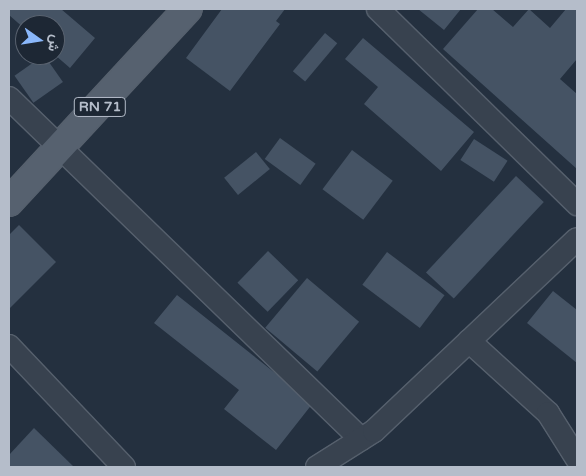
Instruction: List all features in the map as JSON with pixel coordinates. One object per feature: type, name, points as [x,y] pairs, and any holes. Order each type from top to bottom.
[{"type":"main road","name":"RN 71","points":[[9,202],[62,149],[188,9]]},
{"type":"street","points":[[378,9],[577,204]]},
{"type":"street","points":[[9,98],[362,439]]},
{"type":"street","points":[[318,467],[362,439],[577,239]]},
{"type":"street","points":[[469,341],[548,413],[577,459]]},
{"type":"street","points":[[9,346],[124,467]]},
{"type":"building","points":[[9,9],[61,9],[95,38],[70,68],[65,64],[65,15],[15,15],[15,20],[9,15]]},
{"type":"building","points":[[222,9],[285,9],[276,21],[280,24],[230,91],[186,58]]},
{"type":"building","points":[[418,9],[461,9],[444,30]]},
{"type":"building","points":[[478,9],[492,9],[513,27],[529,9],[550,28],[566,9],[577,9],[577,59],[560,79],[577,94],[577,169],[443,49]]},
{"type":"building","points":[[325,33],[337,43],[305,82],[293,71]]},
{"type":"building","points":[[363,38],[474,132],[441,171],[364,104],[378,87],[345,59]]},
{"type":"building","points":[[30,65],[51,65],[63,82],[33,103],[15,76]]},
{"type":"building","points":[[280,138],[316,164],[300,185],[265,159]]},
{"type":"building","points":[[474,139],[508,161],[494,182],[460,160]]},
{"type":"building","points":[[352,150],[393,181],[363,220],[323,189]]},
{"type":"building","points":[[256,152],[270,169],[238,195],[224,178]]},
{"type":"building","points":[[516,176],[544,202],[454,298],[426,273]]},
{"type":"building","points":[[19,225],[56,262],[9,309],[9,235]]},
{"type":"building","points":[[268,251],[298,280],[268,312],[237,283]]},
{"type":"building","points":[[387,252],[445,295],[420,328],[362,285]]},
{"type":"building","points":[[307,278],[359,322],[317,372],[265,328]]},
{"type":"building","points":[[553,291],[577,310],[577,363],[527,323]]},
{"type":"building","points":[[177,295],[313,403],[276,450],[224,409],[239,390],[154,323]]},
{"type":"building","points":[[34,428],[74,467],[9,467],[9,455]]}]
